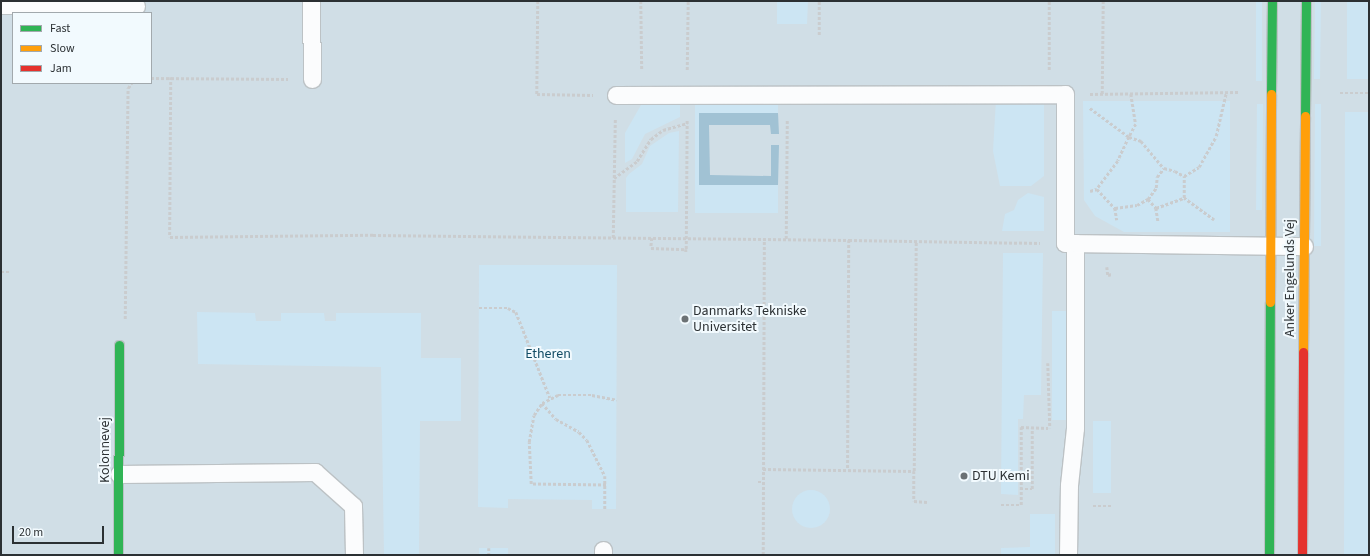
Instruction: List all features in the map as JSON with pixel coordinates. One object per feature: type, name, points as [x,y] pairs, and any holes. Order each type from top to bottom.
[{"type":"street","name":"Anker Engelunds Vej","points":[[1269,555],[1272,1]]},
{"type":"street","name":"Anker Engelunds Vej","points":[[1302,555],[1306,1]]},
{"type":"street","name":"Kolonnevej","points":[[118,555],[119,345]]},
{"type":"lane","points":[[311,1],[312,79]]},
{"type":"lane","points":[[1,5],[136,7]]},
{"type":"lane","points":[[616,95],[788,96],[1073,94],[1070,243],[1075,428],[1069,485],[1068,555]]},
{"type":"lane","points":[[1070,243],[1304,246]]},
{"type":"lane","points":[[119,474],[315,472],[353,506],[354,555]]},
{"type":"path","points":[[538,1],[537,94],[616,95],[613,238]]},
{"type":"path","points":[[641,1],[642,96]]},
{"type":"path","points":[[819,34],[820,1]]},
{"type":"path","points":[[1102,94],[1103,1]]},
{"type":"path","points":[[171,77],[170,237],[373,235],[1070,243]]},
{"type":"path","points":[[152,78],[312,79]]},
{"type":"path","points":[[119,345],[125,334],[128,88],[131,84]]},
{"type":"path","points":[[1073,94],[1238,92]]},
{"type":"path","points":[[1184,176],[1199,167],[1216,136],[1226,93]]},
{"type":"path","points":[[1340,93],[1369,93]]},
{"type":"path","points":[[1073,94],[1129,138],[1141,141],[1164,168],[1175,170],[1184,176]]},
{"type":"path","points":[[1086,193],[1097,189],[1118,160],[1136,124],[1131,94]]},
{"type":"path","points":[[786,239],[788,96]]},
{"type":"path","points":[[614,178],[637,161],[651,139],[663,130],[687,123]]},
{"type":"path","points":[[1097,189],[1115,208],[1137,205],[1148,199],[1156,188],[1157,177],[1164,168]]},
{"type":"path","points":[[1184,176],[1184,198]]},
{"type":"path","points":[[1148,199],[1156,208],[1184,198]]},
{"type":"path","points":[[1184,198],[1222,226],[1236,246]]},
{"type":"path","points":[[652,238],[651,248],[686,249]]},
{"type":"path","points":[[686,253],[687,238]]},
{"type":"path","points":[[763,555],[764,239]]},
{"type":"path","points":[[848,469],[849,240]]},
{"type":"path","points":[[916,241],[914,501],[927,502]]},
{"type":"path","points":[[1107,265],[1108,275],[1112,274]]},
{"type":"path","points":[[1,272],[10,272]]},
{"type":"path","points":[[479,308],[508,308],[516,312],[550,398]]},
{"type":"path","points":[[606,485],[531,484],[529,442],[534,415],[542,403],[550,398],[558,395],[571,394],[617,400]]},
{"type":"path","points":[[542,403],[556,420],[579,432],[588,440],[597,457],[606,485],[605,509]]},
{"type":"path","points":[[1001,505],[1020,505],[1021,427],[1048,428]]},
{"type":"path","points":[[1020,489],[1032,489],[1032,428]]},
{"type":"path","points":[[763,469],[914,471]]},
{"type":"path","points":[[758,482],[763,482]]},
{"type":"path","points":[[488,548],[489,555]]},
{"type":"shaded area","name":"Danmarks Tekniske Universitet","points":[[1,1],[1369,1],[1369,555],[1,555]]},
{"type":"shaded area","points":[[699,113],[778,113],[779,134],[771,134],[770,125],[709,125],[710,175],[771,176],[771,145],[779,145],[778,185],[699,185]]},
{"type":"green space","points":[[777,1],[808,1],[807,24],[777,24]]},
{"type":"green space","points":[[1256,1],[1262,1],[1262,81],[1256,81]]},
{"type":"green space","points":[[1315,1],[1321,1],[1320,79],[1314,79]]},
{"type":"green space","points":[[1347,1],[1369,1],[1369,79],[1347,79]]},
{"type":"green space","points":[[680,98],[680,117],[645,134],[632,159],[625,163],[625,133],[641,105],[654,99]]},
{"type":"green space","points":[[695,99],[778,99],[778,113],[699,113],[699,184],[778,185],[778,213],[695,213]]},
{"type":"green space","points":[[996,99],[1044,100],[1044,176],[1031,186],[1000,186],[993,151]]},
{"type":"green space","points":[[1083,101],[1230,101],[1230,232],[1124,232],[1095,216],[1084,200]]},
{"type":"green space","points":[[1257,104],[1263,104],[1262,210],[1256,210]]},
{"type":"green space","points":[[1315,104],[1321,104],[1321,246],[1314,246]]},
{"type":"green space","points":[[1345,112],[1369,112],[1369,555],[1344,555]]},
{"type":"green space","points":[[679,131],[678,212],[626,212],[626,178],[642,164],[650,146],[669,133]]},
{"type":"green space","points":[[1028,193],[1044,197],[1044,231],[1002,231],[1005,214],[1014,210],[1018,200]]},
{"type":"green space","points":[[1003,253],[1043,253],[1041,395],[1024,395],[1023,419],[1018,419],[1018,495],[1001,494]]},
{"type":"green space","name":"Etheren","points":[[479,265],[617,265],[616,509],[592,509],[592,500],[508,499],[508,508],[478,507]]},
{"type":"green space","points":[[1052,311],[1066,311],[1066,420],[1052,420]]},
{"type":"green space","points":[[197,312],[255,313],[256,321],[281,321],[281,313],[324,313],[325,321],[336,321],[336,313],[421,313],[421,358],[461,358],[461,421],[420,421],[419,555],[384,555],[381,367],[198,364]]},
{"type":"green space","points":[[1093,421],[1111,421],[1111,493],[1093,493]]},
{"type":"green space","points":[[811,490],[824,496],[830,509],[824,522],[811,528],[798,522],[792,509],[798,496]]},
{"type":"green space","points":[[1030,514],[1055,514],[1055,555],[1001,555],[1001,548],[1030,547]]},
{"type":"green space","points":[[479,548],[508,548],[508,555],[479,555]]},
{"type":"traffic: fast","points":[[1271,94],[1272,1]]},
{"type":"traffic: fast","points":[[1305,116],[1306,1]]},
{"type":"traffic: fast","points":[[1269,555],[1270,302]]},
{"type":"traffic: fast","points":[[118,555],[119,345]]},
{"type":"traffic: slow","points":[[1270,302],[1271,94]]},
{"type":"traffic: slow","points":[[1303,352],[1305,116]]},
{"type":"traffic: jam","points":[[1302,555],[1303,352]]},
{"type":"place","name":"Danmarks Tekniske Universitet","points":[[685,319]]},
{"type":"place","name":"DTU Kemi","points":[[964,476]]}]
